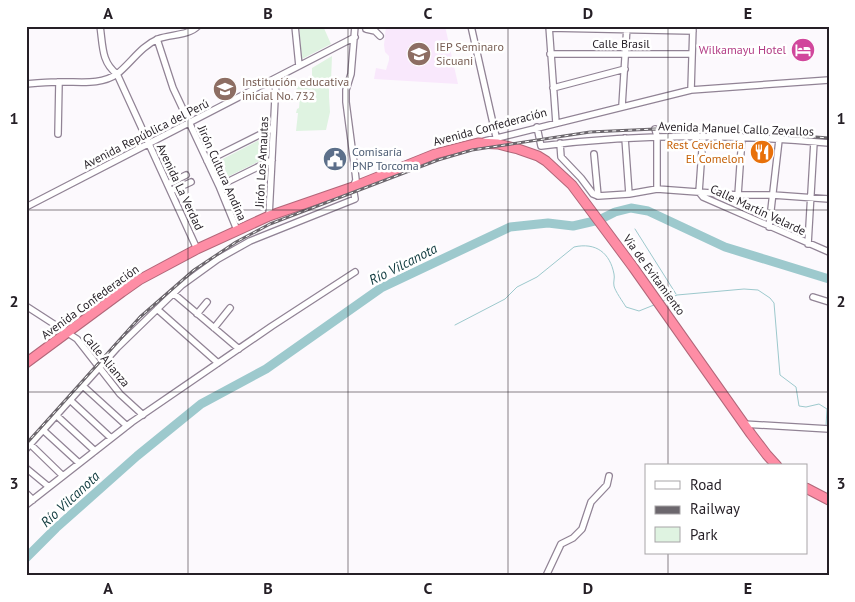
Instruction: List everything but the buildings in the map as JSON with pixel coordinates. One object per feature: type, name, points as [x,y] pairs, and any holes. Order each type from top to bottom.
[{"type":"highway","name":"Vía de Evitamiento","points":[[478,143],[497,141],[538,156],[564,177],[611,238],[766,456],[775,464]]},
{"type":"highway","name":"Avenida Confederación","points":[[26,363],[105,303],[139,280],[198,248],[269,216],[353,187],[435,154],[478,143]]},
{"type":"highway","points":[[808,489],[829,500]]},
{"type":"street","name":"Avenida La Verdad","points":[[100,26],[108,68],[117,74],[198,248]]},
{"type":"street","points":[[26,84],[103,80],[117,74],[156,39],[186,33],[198,26]]},
{"type":"street","points":[[295,26],[299,66]]},
{"type":"street","points":[[63,476],[28,447],[116,348],[156,309],[182,285],[218,259],[250,241],[355,198],[353,187],[356,180],[346,96],[355,26]]},
{"type":"street","points":[[367,26],[366,29],[378,33],[380,36]]},
{"type":"street","points":[[471,26],[497,141]]},
{"type":"street","points":[[556,122],[549,27],[693,28],[691,90]]},
{"type":"street","points":[[622,106],[627,29]]},
{"type":"street","name":"Avenida República del Perú","points":[[26,207],[355,37]]},
{"type":"street","name":"Jirón Cultura Andina","points":[[156,39],[173,88],[219,186],[237,230]]},
{"type":"street","name":"Calle Brasil","points":[[550,54],[692,54]]},
{"type":"street","points":[[553,88],[625,68]]},
{"type":"street","name":"Jirón Los Amautas","points":[[269,216],[276,79]]},
{"type":"street","name":"Avenida Confederación","points":[[497,141],[556,122],[691,90],[829,80]]},
{"type":"street","points":[[58,134],[59,82]]},
{"type":"street","points":[[537,127],[541,146],[538,156]]},
{"type":"street","points":[[207,161],[273,128]]},
{"type":"street","points":[[655,129],[657,136],[658,189]]},
{"type":"street","name":"Avenida Manuel Callo Zevallos","points":[[541,146],[657,136],[778,137],[829,143]]},
{"type":"street","points":[[703,136],[699,192],[829,199]]},
{"type":"street","points":[[738,195],[742,137]]},
{"type":"street","points":[[769,227],[778,137]]},
{"type":"street","points":[[625,138],[629,194]]},
{"type":"street","points":[[808,244],[814,142]]},
{"type":"street","points":[[560,143],[561,157],[593,194],[598,196]]},
{"type":"street","points":[[594,154],[598,196]]},
{"type":"street","points":[[219,186],[272,160]]},
{"type":"street","points":[[169,187],[186,175]]},
{"type":"street","points":[[169,187],[176,189],[191,182]]},
{"type":"street","name":"Calle Martín Velarde","points":[[598,196],[629,194],[658,189],[699,192],[703,197],[829,252]]},
{"type":"street","points":[[26,505],[127,426],[355,272]]},
{"type":"street","points":[[173,293],[239,349]]},
{"type":"street","points":[[813,297],[829,302]]},
{"type":"street","points":[[197,314],[207,302]]},
{"type":"street","name":"Calle Alianza","points":[[26,306],[77,339],[120,394],[143,415]]},
{"type":"street","points":[[214,328],[230,308]]},
{"type":"street","points":[[156,309],[218,363]]},
{"type":"street","points":[[83,386],[127,426]]},
{"type":"street","points":[[70,400],[111,438]]},
{"type":"street","points":[[56,415],[95,451]]},
{"type":"street","points":[[744,424],[829,429]]},
{"type":"street","points":[[43,430],[79,463]]},
{"type":"street","points":[[26,468],[49,487]]},
{"type":"street","points":[[546,576],[561,544],[573,538],[582,529],[591,502],[607,485],[609,476]]},
{"type":"street","points":[[26,494],[33,500]]},
{"type":"shaded area","name":"IEP Seminaro Sicuani","points":[[386,26],[445,26],[458,84],[374,79],[376,68],[386,70],[389,60],[384,45]]},
{"type":"green space","points":[[299,26],[323,26],[331,44],[302,59]]},
{"type":"green space","points":[[332,56],[329,87],[330,112],[326,130],[296,131],[298,113],[296,113],[299,108],[300,97],[296,94],[297,86],[305,85],[306,81],[312,79],[312,68]]},
{"type":"green space","points":[[269,136],[268,157],[219,181],[211,165]]},
{"type":"waterway","name":"Río Vilcanota","points":[[26,558],[56,528],[137,456],[201,404],[266,369],[381,288],[510,227],[548,223],[573,226],[599,220],[615,212],[631,208],[648,211],[725,247],[829,279]]},
{"type":"waterway","points":[[635,229],[676,294]]},
{"type":"waterway","points":[[455,325],[505,299],[517,287],[537,277],[574,247],[582,246],[589,246],[601,251],[609,260],[617,294],[626,307],[639,311],[654,305]]},
{"type":"waterway","points":[[663,301],[677,295],[744,289],[758,290],[770,298],[774,303],[780,375],[796,387],[799,406],[806,407],[819,404],[827,409],[826,426]]},
{"type":"railway","points":[[26,444],[140,317],[194,270],[236,242],[270,224],[438,160],[472,150],[590,132],[655,129],[737,131],[829,138]]},
{"type":"place","name":"Wilkamayu Hotel","points":[[803,50]]},
{"type":"place","name":"IEP Seminaro Sicuani","points":[[419,54]]},
{"type":"place","name":"Institución educativa inicial No. 732","points":[[225,89]]},
{"type":"place","name":"Rest Cevicheria El Comelon","points":[[762,152]]},
{"type":"place","name":"Comisaría PNP Torcoma","points":[[335,159]]}]
